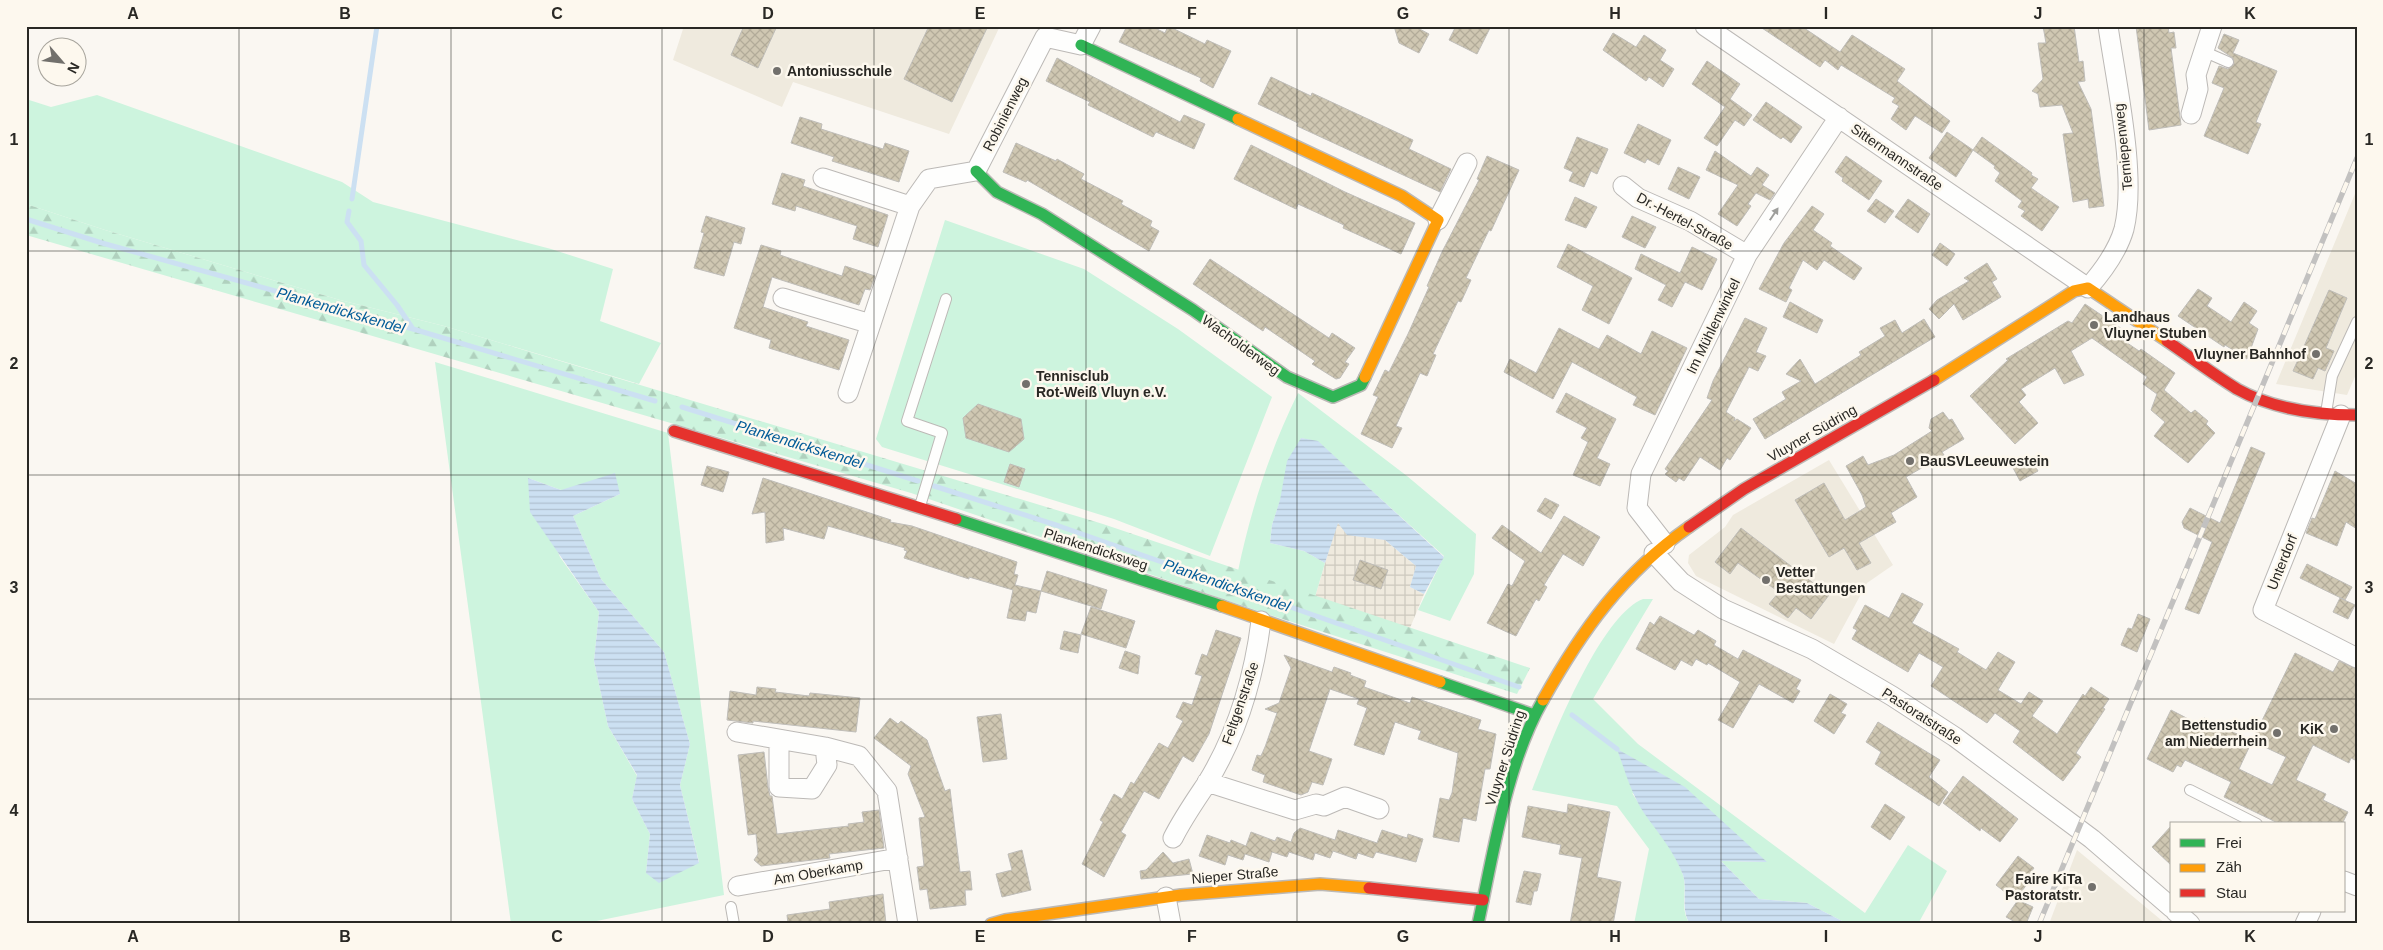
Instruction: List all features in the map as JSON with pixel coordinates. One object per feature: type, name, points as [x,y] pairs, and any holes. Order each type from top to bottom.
[{"type":"street","points":[[1091,26],[1081,45],[1402,196],[1438,220]]},
{"type":"street","name":"Sittermannstraße","points":[[1705,26],[2088,288]]},
{"type":"street","name":"Terniepenweg","points":[[2088,288],[2101,273],[2124,230],[2128,197],[2126,154],[2108,26]]},
{"type":"street","points":[[2191,114],[2198,89],[2196,74],[2212,26]]},
{"type":"street","name":"Robinienweg","points":[[976,171],[1045,37],[1081,45]]},
{"type":"street","name":"Im Mühlenwinkel","points":[[1660,548],[1637,508],[1641,474],[1747,255],[1839,117]]},
{"type":"street","name":"Wacholderweg","points":[[976,171],[997,192],[1042,214],[1193,310],[1287,377],[1333,397],[1361,384],[1467,163]]},
{"type":"street","points":[[848,393],[910,206],[929,179],[976,171]]},
{"type":"street","points":[[823,178],[910,206]]},
{"type":"street","name":"Dr.-Hertel-Straße","points":[[1623,186],[1638,198],[1690,221],[1747,255]]},
{"type":"street","points":[[2088,288],[2238,389],[2257,399],[2292,410],[2341,415]]},
{"type":"street","name":"Vluyner Südring","points":[[1478,924],[1506,800],[1520,752],[1534,715],[1572,647],[1622,584],[1660,548],[1744,489],[1918,390],[2074,291],[2088,288]]},
{"type":"street","points":[[783,298],[871,324]]},
{"type":"street","name":"Unterdorf","points":[[2341,415],[2263,610],[2357,658]]},
{"type":"street","name":"Plankendicksweg","points":[[674,431],[920,507],[1202,599],[1534,715]]},
{"type":"street","name":"Pastoratstraße","points":[[1660,548],[1680,582],[1723,609],[1812,649],[1892,696],[1955,737],[2092,839],[2170,906]]},
{"type":"street","name":"Feltgenstraße","points":[[1173,838],[1187,811],[1207,782],[1239,716],[1256,661],[1261,621]]},
{"type":"street","points":[[736,732],[825,747],[859,756],[887,791],[908,924]]},
{"type":"street","points":[[779,740],[779,787],[812,789],[827,765],[825,747]]},
{"type":"street","points":[[1207,782],[1295,810],[1316,804],[1324,806],[1345,797],[1379,809]]},
{"type":"street","name":"Am Oberkamp","points":[[738,886],[898,858]]},
{"type":"street","name":"Nieper Straße","points":[[991,924],[1166,897],[1320,884],[1450,895],[1483,900]]},
{"type":"street","points":[[1166,897],[1171,924]]},
{"type":"street","points":[[2176,912],[2190,924]]},
{"type":"street","points":[[2305,924],[2311,912]]},
{"type":"lane","points":[[2204,52],[2228,62]]},
{"type":"lane","points":[[920,507],[942,433],[906,421],[946,299]]},
{"type":"lane","points":[[2341,415],[2332,376],[2357,322]]},
{"type":"lane","points":[[2190,790],[2253,822]]},
{"type":"lane","points":[[731,907],[734,924]]},
{"type":"shaded area","points":[[684,26],[1000,26],[949,134],[793,82],[782,107],[673,60]]},
{"type":"shaded area","points":[[2357,189],[2357,372],[2347,395],[2276,384]]},
{"type":"shaded area","points":[[1829,460],[1893,565],[1867,583],[1834,644],[1696,576],[1688,563],[1689,555],[1725,527],[1733,515]]},
{"type":"shaded area","points":[[1337,523],[1367,537],[1385,540],[1416,566],[1410,587],[1424,594],[1410,628],[1315,597]]},
{"type":"shaded area","name":"Faire KiTa Pastoratstr.","points":[[2077,850],[2166,924],[2049,924]]},
{"type":"green space","points":[[97,95],[342,182],[373,202],[551,249],[613,269],[600,321],[661,343],[639,384],[444,326],[340,300],[105,230],[26,204],[26,99],[51,107]]},
{"type":"green space","points":[[26,204],[105,230],[340,300],[444,326],[1103,524],[1530,668],[1517,694],[1264,613],[911,493],[26,235]]},
{"type":"green space","name":"Tennisclub Rot-Weiß Vluyn e.V.","points":[[945,220],[1084,269],[1178,329],[1272,397],[1210,556],[1114,519],[882,447],[876,439]]},
{"type":"green space","points":[[435,362],[668,433],[724,895],[582,924],[511,924]],"holes":[[[528,478],[561,490],[620,494],[573,516],[601,579],[664,652],[690,744],[680,785],[699,862],[646,873],[650,834],[632,799],[637,776],[608,726],[594,661],[599,612],[560,557]]]},
{"type":"green space","points":[[1298,393],[1407,476],[1476,534],[1474,574],[1450,621],[1418,610],[1444,556],[1318,442],[1301,438],[1272,525],[1270,543],[1304,551],[1325,563],[1315,597],[1238,571],[1262,480]]},
{"type":"green space","points":[[1643,599],[1653,599],[1593,699],[1638,744],[1865,913],[1908,845],[1947,871],[1918,924],[1848,924],[1807,903],[1759,899],[1721,861],[1766,862],[1632,793],[1667,843],[1679,864],[1684,881],[1685,912],[1690,924],[1634,924],[1649,849],[1617,806],[1532,790],[1577,684],[1593,655],[1609,630],[1626,610]]},
{"type":"water","points":[[1301,438],[1318,441],[1444,557],[1424,594],[1410,587],[1416,566],[1385,540],[1347,535],[1338,523],[1325,563],[1304,551],[1270,543],[1272,525],[1280,500],[1287,461]]},
{"type":"water","points":[[615,473],[620,494],[573,516],[601,579],[664,652],[690,744],[680,785],[699,863],[659,883],[646,873],[650,834],[632,799],[637,775],[608,726],[594,661],[599,612],[530,512],[528,478],[561,490]]},
{"type":"water","points":[[1617,749],[1685,787],[1767,862],[1721,861],[1759,899],[1807,903],[1848,924],[1690,924],[1685,912],[1683,875],[1670,850],[1635,798]]},
{"type":"building","points":[[744,26],[777,26],[758,68],[731,55]]},
{"type":"building","points":[[929,26],[988,26],[952,102],[904,79]]},
{"type":"building","points":[[1127,26],[1151,26],[1165,33],[1168,26],[1205,44],[1207,40],[1231,51],[1213,88],[1200,81],[1201,78],[1119,42]]},
{"type":"building","points":[[1394,26],[1414,26],[1429,34],[1419,53],[1399,43]]},
{"type":"building","points":[[1456,26],[1491,26],[1477,54],[1449,40]]},
{"type":"building","points":[[1759,26],[1801,26],[1840,52],[1852,35],[1905,69],[1897,81],[1950,121],[1942,133],[1915,116],[1906,130],[1891,119],[1899,106],[1892,102],[1895,98],[1841,65],[1838,70],[1825,60],[1820,67]]},
{"type":"building","points":[[2043,26],[2074,26],[2079,62],[2083,61],[2085,81],[2078,82],[2091,109],[2104,206],[2089,208],[2088,199],[2073,202],[2063,134],[2073,133],[2062,105],[2040,107],[2038,94],[2032,91],[2043,79],[2038,43],[2046,43]]},
{"type":"building","points":[[2136,26],[2168,26],[2169,33],[2174,32],[2176,48],[2171,48],[2181,125],[2149,130]]},
{"type":"building","points":[[1613,33],[1636,47],[1644,35],[1666,50],[1660,60],[1674,69],[1663,87],[1649,77],[1646,81],[1603,50]]},
{"type":"building","points":[[2224,34],[2239,40],[2233,53],[2277,71],[2256,122],[2261,124],[2248,154],[2204,136],[2224,88],[2212,83],[2219,66],[2228,69],[2234,64],[2233,58],[2218,48]]},
{"type":"building","points":[[1057,58],[1180,122],[1184,115],[1205,124],[1194,149],[1156,132],[1153,137],[1088,105],[1090,102],[1046,81]]},
{"type":"building","points":[[1707,61],[1740,84],[1730,99],[1752,115],[1744,126],[1735,120],[1717,146],[1704,138],[1725,107],[1692,84]]},
{"type":"building","points":[[1271,77],[1311,96],[1312,93],[1413,140],[1409,149],[1451,169],[1440,192],[1297,126],[1298,123],[1258,104]]},
{"type":"building","points":[[1766,102],[1802,127],[1791,143],[1783,137],[1781,139],[1753,120]]},
{"type":"building","points":[[800,117],[822,124],[821,129],[883,149],[885,143],[909,151],[899,182],[832,161],[834,157],[791,143]]},
{"type":"building","points":[[1638,124],[1671,140],[1659,165],[1647,159],[1645,163],[1624,153]]},
{"type":"building","points":[[1947,132],[1973,150],[1956,177],[1929,158]]},
{"type":"building","points":[[1577,137],[1608,149],[1597,174],[1591,171],[1584,187],[1569,181],[1573,172],[1564,168]]},
{"type":"building","points":[[1982,137],[2032,173],[2031,175],[2038,179],[2031,188],[2059,207],[2042,231],[2021,216],[2025,211],[2018,207],[2022,201],[1995,181],[2000,173],[1994,168],[1995,166],[1973,150]]},
{"type":"building","points":[[1016,143],[1056,161],[1057,159],[1084,174],[1081,179],[1123,201],[1121,204],[1152,221],[1150,226],[1159,231],[1149,251],[1027,180],[1026,182],[1003,172]]},
{"type":"building","points":[[1251,145],[1345,192],[1415,223],[1401,254],[1343,228],[1344,225],[1298,204],[1296,209],[1234,179]]},
{"type":"building","points":[[1715,151],[1751,176],[1757,167],[1769,175],[1762,185],[1775,193],[1770,200],[1756,193],[1748,204],[1751,206],[1737,226],[1718,214],[1738,185],[1706,170]]},
{"type":"building","points":[[1487,156],[1519,170],[1491,231],[1489,230],[1466,278],[1471,280],[1461,302],[1458,301],[1433,354],[1436,355],[1427,376],[1420,373],[1396,426],[1402,428],[1392,448],[1361,434],[1378,397],[1373,395],[1385,370],[1389,372],[1408,334],[1442,252],[1479,180],[1477,179]]},
{"type":"building","points":[[1846,156],[1882,181],[1869,200],[1842,181],[1843,178],[1835,172]]},
{"type":"building","points":[[1678,167],[1700,177],[1689,199],[1668,189]]},
{"type":"building","points":[[782,173],[805,180],[803,186],[888,215],[878,247],[853,239],[857,226],[796,206],[795,211],[772,204]]},
{"type":"building","points":[[1575,197],[1597,207],[1586,228],[1565,220]]},
{"type":"building","points":[[1876,199],[1894,211],[1885,223],[1867,211]]},
{"type":"building","points":[[1908,199],[1930,214],[1918,233],[1895,217]]},
{"type":"building","points":[[1812,206],[1824,214],[1813,230],[1832,243],[1830,246],[1862,268],[1854,280],[1824,260],[1817,270],[1803,260],[1789,288],[1792,290],[1786,302],[1759,289],[1784,243]]},
{"type":"building","points":[[706,216],[745,228],[741,244],[734,242],[724,276],[694,268],[704,233],[701,232]]},
{"type":"building","points":[[1632,216],[1656,227],[1645,248],[1622,237]]},
{"type":"building","points":[[1940,243],[1955,254],[1947,266],[1932,255]]},
{"type":"building","points":[[1568,244],[1632,278],[1609,324],[1582,310],[1593,286],[1557,267]]},
{"type":"building","points":[[761,245],[781,251],[780,255],[842,276],[845,266],[875,276],[870,290],[865,289],[859,305],[772,277],[763,307],[808,322],[806,326],[849,340],[839,370],[769,348],[771,340],[734,328]]},
{"type":"building","points":[[1692,247],[1717,259],[1702,290],[1685,282],[1672,307],[1658,300],[1666,285],[1635,269],[1641,254],[1680,273]]},
{"type":"building","points":[[1210,259],[1329,338],[1332,333],[1355,348],[1345,362],[1349,364],[1340,378],[1336,379],[1312,364],[1315,361],[1265,327],[1263,331],[1193,284]]},
{"type":"building","points":[[1987,263],[1997,279],[1992,282],[2001,297],[1963,320],[1954,304],[1939,319],[1929,309],[1937,300],[1969,281],[1964,278]]},
{"type":"building","points":[[2198,289],[2212,298],[2207,306],[2231,322],[2244,302],[2257,311],[2249,323],[2258,329],[2247,359],[2225,345],[2224,347],[2178,316]]},
{"type":"building","points":[[2329,290],[2347,298],[2326,348],[2334,351],[2325,371],[2318,368],[2313,379],[2293,371]]},
{"type":"building","points":[[1790,302],[1823,320],[1817,333],[1783,317]]},
{"type":"building","points":[[2085,304],[2122,329],[2117,336],[2139,351],[2141,349],[2175,373],[2164,390],[2191,413],[2195,410],[2208,421],[2206,424],[2215,433],[2188,463],[2154,436],[2165,422],[2151,410],[2157,394],[2143,384],[2147,377],[2092,338],[2071,351],[2084,375],[2064,384],[2055,368],[2021,389],[2026,395],[2019,402],[2038,423],[2015,444],[1970,396],[2008,360],[2006,359],[2068,321],[2072,323]]},
{"type":"building","points":[[1745,318],[1767,328],[1756,352],[1766,356],[1758,371],[1749,367],[1726,412],[1735,418],[1734,421],[1737,419],[1751,428],[1730,460],[1727,458],[1720,470],[1700,457],[1684,481],[1679,478],[1676,482],[1665,474],[1668,471],[1665,469],[1712,400],[1707,398],[1713,381]]},
{"type":"building","points":[[1924,319],[1935,337],[1765,439],[1753,419],[1786,399],[1782,392],[1801,381],[1786,374],[1800,359],[1815,384],[1861,355],[1859,352],[1885,336],[1880,328],[1895,320],[1902,333]]},
{"type":"building","points":[[1559,328],[1599,349],[1607,335],[1641,354],[1652,331],[1687,348],[1655,415],[1633,405],[1637,397],[1572,362],[1553,399],[1504,372],[1510,359],[1536,373]]},
{"type":"building","points":[[1566,393],[1616,419],[1597,458],[1610,464],[1600,486],[1573,475],[1588,442],[1581,438],[1587,428],[1556,412]]},
{"type":"building","points":[[978,404],[1021,419],[1024,439],[1009,452],[966,438],[963,418]]},
{"type":"building","points":[[1943,412],[1949,420],[1952,419],[1964,439],[1942,452],[1944,455],[1906,477],[1917,497],[1891,513],[1896,522],[1859,543],[1871,563],[1857,570],[1844,548],[1829,557],[1795,500],[1824,483],[1845,520],[1866,507],[1862,495],[1846,466],[1863,456],[1868,465],[1894,455],[1932,431],[1929,428],[1931,419]]},
{"type":"building","points":[[2251,447],[2265,453],[2199,614],[2185,609],[2212,542],[2184,528],[2182,522],[2190,508],[2220,523]]},
{"type":"building","points":[[2029,456],[2038,471],[2020,481],[2012,466]]},
{"type":"building","points":[[1010,464],[1025,469],[1019,487],[1004,482]]},
{"type":"building","points":[[707,466],[729,472],[723,492],[701,485]]},
{"type":"building","points":[[2335,471],[2357,484],[2357,529],[2346,522],[2337,546],[2306,533],[2312,518],[2315,519]]},
{"type":"building","points":[[763,478],[891,520],[890,522],[912,526],[1017,562],[1014,574],[1018,575],[1015,585],[1041,591],[1036,613],[1027,611],[1025,621],[1007,618],[1013,590],[969,577],[969,579],[904,558],[907,551],[904,550],[905,548],[828,526],[824,539],[783,528],[784,540],[766,543],[765,512],[752,514]]},
{"type":"building","points":[[1545,498],[1559,505],[1551,519],[1537,511]]},
{"type":"building","points":[[1564,516],[1600,537],[1583,566],[1563,554],[1544,585],[1547,587],[1539,601],[1536,599],[1516,636],[1487,623],[1508,584],[1512,586],[1525,561],[1492,538],[1502,525],[1541,553]]},
{"type":"building","points":[[1741,528],[1829,595],[1811,619],[1796,608],[1788,618],[1769,604],[1779,592],[1738,563],[1730,574],[1715,562]]},
{"type":"building","points":[[1360,560],[1388,570],[1381,589],[1353,580]]},
{"type":"building","points":[[2307,564],[2352,587],[2345,600],[2300,578]]},
{"type":"building","points":[[1047,571],[1107,590],[1101,609],[1041,591]]},
{"type":"building","points":[[1902,593],[1923,604],[1912,623],[1959,649],[1957,652],[1986,670],[1998,652],[2015,662],[1998,690],[2021,704],[2029,692],[2043,701],[2032,716],[2057,734],[2083,694],[2085,696],[2091,687],[2109,699],[2103,708],[2105,709],[2076,753],[2081,757],[2063,781],[2013,742],[2020,731],[1995,713],[1987,723],[1931,686],[1943,667],[1919,653],[1908,672],[1852,639],[1857,630],[1853,628],[1865,605],[1889,618]]},
{"type":"building","points":[[2340,598],[2355,605],[2348,619],[2333,612]]},
{"type":"building","points":[[1091,607],[1135,621],[1126,648],[1081,634]]},
{"type":"building","points":[[2138,614],[2150,619],[2137,652],[2121,645],[2128,628],[2132,629]]},
{"type":"building","points":[[1660,616],[1694,635],[1698,630],[1716,641],[1714,645],[1738,659],[1743,650],[1801,680],[1796,689],[1800,691],[1793,703],[1759,684],[1733,728],[1718,720],[1740,682],[1708,663],[1707,665],[1696,659],[1692,666],[1681,660],[1675,670],[1636,649],[1650,622],[1654,625]]},
{"type":"building","points":[[1216,630],[1241,638],[1209,734],[1193,762],[1183,756],[1159,799],[1144,791],[1121,832],[1126,835],[1104,877],[1082,864],[1103,822],[1100,820],[1114,794],[1122,799],[1131,782],[1134,784],[1159,743],[1168,748],[1183,721],[1176,717],[1183,702],[1192,705],[1202,676],[1195,674],[1202,654],[1207,656]]},
{"type":"building","points":[[1064,631],[1081,635],[1078,653],[1060,649]]},
{"type":"building","points":[[1125,651],[1140,656],[1138,674],[1119,668]]},
{"type":"building","points":[[2295,653],[2333,672],[2339,661],[2357,669],[2357,761],[2351,758],[2349,763],[2313,745],[2296,780],[2326,794],[2323,800],[2348,812],[2343,822],[2276,822],[2224,797],[2231,782],[2185,760],[2181,767],[2177,765],[2173,772],[2147,759],[2171,710],[2200,725],[2204,718],[2252,741]],"holes":[[[2252,741],[2286,757],[2272,785],[2239,769]]]},
{"type":"building","points":[[1284,655],[1332,672],[1334,667],[1351,673],[1350,675],[1366,681],[1364,687],[1410,703],[1412,697],[1481,720],[1478,729],[1496,734],[1490,769],[1485,769],[1476,821],[1463,818],[1459,842],[1433,837],[1440,798],[1449,800],[1452,793],[1458,753],[1418,739],[1421,731],[1395,722],[1384,755],[1354,745],[1367,708],[1357,704],[1359,699],[1330,689],[1309,751],[1332,759],[1323,785],[1312,782],[1308,792],[1301,795],[1263,782],[1265,775],[1252,770],[1257,755],[1261,756],[1265,747],[1277,713],[1265,709],[1279,703],[1291,668]]},
{"type":"building","points":[[757,687],[776,689],[775,692],[809,696],[810,693],[860,698],[856,732],[727,720],[730,691],[756,695]]},
{"type":"building","points":[[1830,694],[1847,704],[1841,713],[1846,715],[1834,734],[1814,721]]},
{"type":"building","points":[[1001,714],[1007,759],[983,762],[977,717]]},
{"type":"building","points":[[890,718],[898,724],[901,721],[927,740],[945,791],[950,789],[960,872],[970,871],[972,890],[965,890],[966,905],[930,909],[927,889],[920,890],[917,867],[924,866],[919,818],[925,817],[908,774],[911,766],[874,738]]},
{"type":"building","points":[[1878,722],[1940,760],[1929,777],[1948,792],[1939,806],[1875,764],[1881,752],[1866,742]]},
{"type":"building","points":[[764,752],[768,787],[770,796],[772,796],[777,834],[849,826],[848,824],[864,822],[862,812],[879,810],[884,848],[829,854],[830,858],[761,866],[754,860],[758,854],[756,834],[748,835],[738,755]]},
{"type":"building","points":[[1963,776],[2018,819],[2000,842],[1981,828],[1980,831],[1943,803]]},
{"type":"building","points":[[1568,804],[1610,812],[1597,877],[1621,882],[1613,924],[1570,924],[1582,858],[1559,854],[1561,845],[1522,837],[1528,806],[1567,813]]},
{"type":"building","points":[[1885,804],[1905,817],[1890,840],[1871,827]]},
{"type":"building","points":[[2170,827],[2170,864],[2152,847]]},
{"type":"building","points":[[1300,828],[1335,840],[1338,830],[1377,843],[1382,830],[1407,838],[1408,834],[1423,839],[1416,862],[1376,852],[1373,858],[1358,853],[1356,859],[1333,851],[1330,858],[1315,853],[1313,860],[1289,852],[1287,857],[1272,852],[1269,862],[1245,854],[1243,860],[1228,855],[1225,865],[1199,856],[1207,835],[1230,843],[1231,840],[1246,846],[1251,832],[1275,841],[1277,837],[1291,842],[1294,833]]},
{"type":"building","points":[[1022,850],[1031,890],[1002,897],[996,874],[1012,870],[1008,854]]},
{"type":"building","points":[[1163,852],[1173,863],[1189,859],[1193,874],[1141,879],[1140,871],[1146,870]]},
{"type":"building","points":[[2018,856],[2034,868],[2028,876],[2031,879],[2015,900],[1996,885]]},
{"type":"building","points":[[1524,871],[1541,874],[1531,905],[1516,902]]},
{"type":"building","points":[[883,894],[886,924],[788,924],[787,915],[830,909],[829,902]]},
{"type":"building","points":[[2018,900],[2033,907],[2026,924],[2019,924],[2006,917]]},
{"type":"waterway","points":[[352,199],[377,26]]},
{"type":"waterway","points":[[349,211],[347,222],[361,241],[364,265],[397,305],[413,329]]},
{"type":"waterway","name":"Plankendickskendel","points":[[26,219],[102,243],[413,329],[655,401]]},
{"type":"waterway","name":"Plankendickskendel","points":[[682,407],[918,481]]},
{"type":"waterway","name":"Plankendickskendel","points":[[934,486],[1059,526],[1519,687]]},
{"type":"waterway","name":"Plankendickskendel","points":[[1572,715],[1617,749]]},
{"type":"railway","points":[[2039,924],[2357,158]]},
{"type":"traffic: fast","points":[[1081,45],[1238,119]]},
{"type":"traffic: fast","points":[[976,171],[997,192],[1042,214],[1193,310],[1287,377],[1333,397],[1361,385],[1365,377]]},
{"type":"traffic: fast","points":[[956,519],[1222,606]]},
{"type":"traffic: fast","points":[[1440,682],[1534,715]]},
{"type":"traffic: fast","points":[[1478,924],[1510,780],[1530,725],[1543,700]]},
{"type":"traffic: slow","points":[[1238,119],[1402,196],[1438,220],[1365,377]]},
{"type":"traffic: slow","points":[[1934,380],[2074,291],[2088,288],[2167,341]]},
{"type":"traffic: slow","points":[[1543,700],[1573,650],[1606,604],[1644,564],[1689,527]]},
{"type":"traffic: slow","points":[[1222,606],[1440,682]]},
{"type":"traffic: slow","points":[[991,924],[1005,920],[1181,895],[1320,884],[1369,888]]},
{"type":"traffic: jam","points":[[2167,341],[2237,389],[2265,402],[2296,410],[2326,414],[2357,415]]},
{"type":"traffic: jam","points":[[1689,527],[1744,489],[1934,380]]},
{"type":"traffic: jam","points":[[674,431],[956,519]]},
{"type":"traffic: jam","points":[[1369,888],[1483,900]]},
{"type":"place","name":"Antoniusschule","points":[[777,71]]},
{"type":"place","name":"Landhaus Vluyner Stuben","points":[[2094,325]]},
{"type":"place","name":"Vluyner Bahnhof","points":[[2316,354]]},
{"type":"place","name":"Tennisclub Rot-Weiß Vluyn e.V.","points":[[1026,384]]},
{"type":"place","name":"BauSVLeeuwestein","points":[[1910,461]]},
{"type":"place","name":"Vetter Bestattungen","points":[[1766,580]]},
{"type":"place","name":"KiK","points":[[2334,729]]},
{"type":"place","name":"Bettenstudio am Niederrhein","points":[[2277,733]]},
{"type":"place","name":"Faire KiTa Pastoratstr.","points":[[2092,887]]}]
